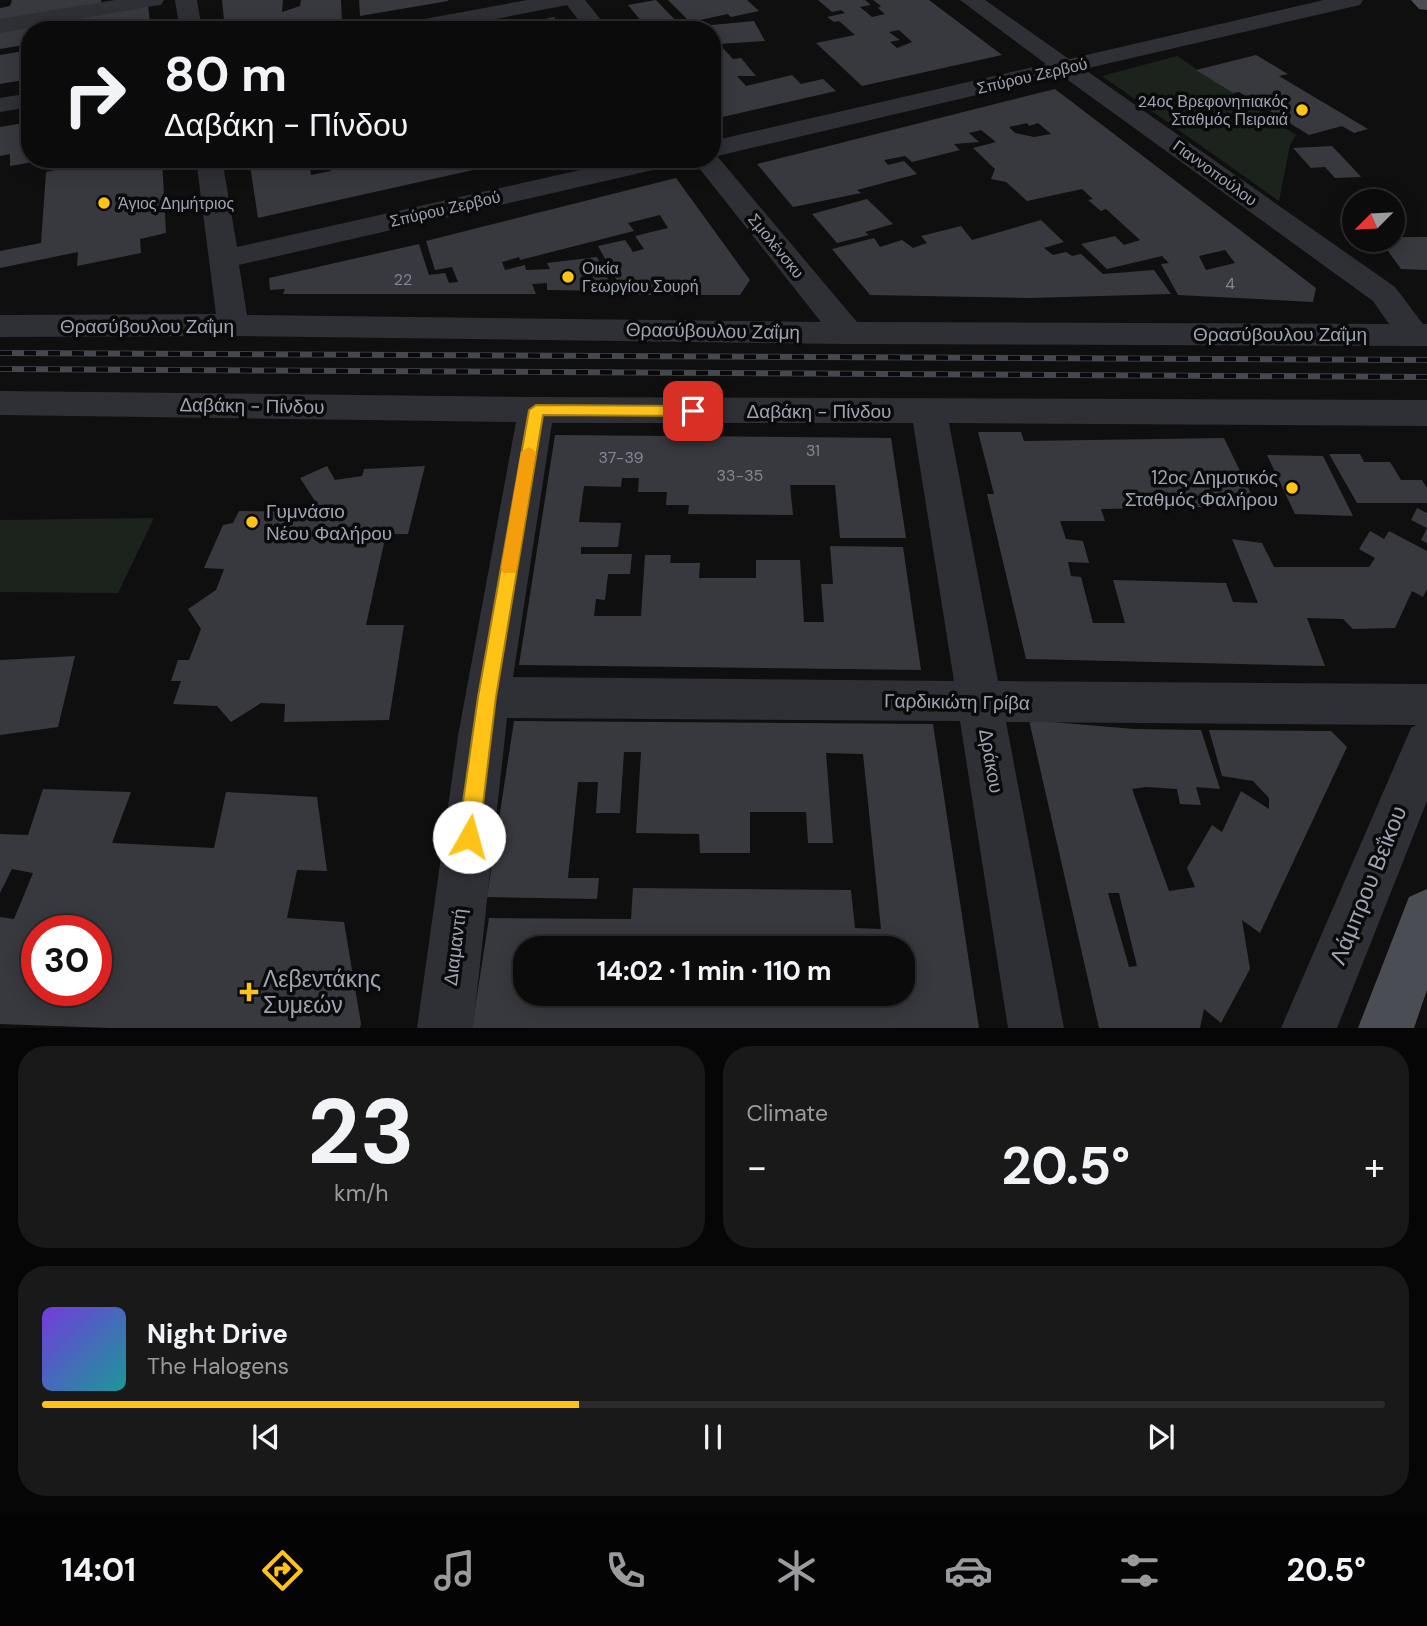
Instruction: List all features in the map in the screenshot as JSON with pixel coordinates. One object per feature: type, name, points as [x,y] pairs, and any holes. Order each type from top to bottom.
[{"type":"main road","points":[[1422,0],[1427,4]]},
{"type":"main road","points":[[1388,1022],[1427,915]]},
{"type":"street","points":[[29,21],[153,0]]},
{"type":"street","points":[[186,0],[190,21]]},
{"type":"street","points":[[450,21],[561,0]]},
{"type":"street","points":[[574,0],[591,21]]},
{"type":"street","name":"Γιαννοπούλου","points":[[971,0],[1384,294],[1420,334]]},
{"type":"street","name":"Σπύρου Ζερβού","points":[[721,147],[1352,0]]},
{"type":"street","points":[[0,26],[21,22]]},
{"type":"street","points":[[0,106],[21,102]]},
{"type":"street","points":[[210,168],[233,325]]},
{"type":"street","name":"Σπύρου Ζερβού","points":[[223,259],[626,168]]},
{"type":"street","name":"Σμολένσκυ","points":[[712,168],[848,333]]},
{"type":"street","name":"Θρασύβουλου Ζαΐμη","points":[[0,326],[233,325],[848,333],[1420,334]]},
{"type":"street","name":"Δαβάκη - Πίνδου","points":[[0,403],[536,410],[1427,413]]},
{"type":"street","name":"Διαμαντή","points":[[445,1027],[487,697],[536,410]]},
{"type":"street","name":"Δράκου","points":[[929,412],[1036,1027]]},
{"type":"street","name":"Γαρδικιώτη Γρίβα","points":[[487,697],[1427,705]]},
{"type":"street","name":"Λάμπρου Βεΐκου","points":[[1309,1027],[1427,743]]},
{"type":"shaded area","points":[[1177,56],[1296,135],[1290,145],[1279,201],[1102,76]]},
{"type":"shaded area","points":[[154,518],[118,593],[0,592],[0,520]]},
{"type":"building","points":[[12,0],[101,0],[102,5],[0,21],[0,8],[10,6]]},
{"type":"building","points":[[222,0],[283,0],[282,12],[300,6],[301,0],[341,0],[342,21],[224,21]]},
{"type":"building","points":[[359,0],[448,0],[448,1],[360,16]]},
{"type":"building","points":[[656,0],[676,21],[641,21],[628,5]]},
{"type":"building","points":[[668,0],[747,0],[759,11],[731,17],[728,14],[689,21]]},
{"type":"building","points":[[818,0],[865,0],[871,5],[860,7],[872,17],[885,14],[878,8],[881,6],[873,0],[929,0],[1002,55],[862,86],[816,43],[855,35],[839,21],[834,22],[827,17],[845,13],[841,10],[832,12]],"holes":[[[899,30],[912,42],[897,48],[890,42],[900,40],[889,32]]]},
{"type":"building","points":[[148,5],[150,21],[53,21]]},
{"type":"building","points":[[554,17],[557,21],[536,21]]},
{"type":"building","points":[[754,21],[765,41],[721,44],[721,24]]},
{"type":"building","points":[[21,26],[21,46],[0,49],[0,30]]},
{"type":"building","points":[[721,46],[733,59],[741,58],[756,76],[737,76],[746,86],[792,75],[801,84],[823,79],[836,91],[721,117]]},
{"type":"building","points":[[21,52],[21,80],[0,84],[0,55]]},
{"type":"building","name":"24ος Βρεφονηπιακός Σταθμός Πειραιά","points":[[1256,55],[1288,74],[1279,76],[1368,129],[1354,133],[1342,126],[1309,135],[1239,92],[1233,93],[1196,70]]},
{"type":"building","points":[[1055,89],[1316,288],[1313,302],[1178,295],[1161,264],[1169,263],[1162,256],[1107,269],[1081,244],[1115,236],[1124,245],[1140,240],[1106,209],[1101,211],[1088,200],[1093,199],[1082,189],[1027,201],[1006,182],[991,179],[995,169],[973,148],[996,142],[981,130],[969,133],[979,142],[954,144],[960,150],[912,162],[905,156],[884,160],[888,165],[904,161],[917,174],[857,190],[861,193],[793,207],[757,164]],"holes":[[[1027,123],[1029,126],[1038,123],[1051,134],[1034,137],[1015,133],[1009,127]],[[1225,250],[1235,263],[1206,270],[1199,256]]]},
{"type":"building","points":[[21,124],[21,164],[10,166],[10,154],[0,156],[0,127]]},
{"type":"building","points":[[1332,146],[1361,177],[1335,178],[1325,167],[1311,168],[1293,148]]},
{"type":"building","name":"Άγιος Δημήτριος","points":[[65,168],[162,168],[166,233],[140,239],[141,253],[77,266],[78,252],[0,268],[0,251],[41,243],[46,172]]},
{"type":"building","points":[[250,168],[315,168],[310,169],[311,175],[331,171],[330,168],[482,168],[258,218]]},
{"type":"building","points":[[676,178],[750,280],[740,295],[625,295],[598,246],[625,240],[633,252],[644,249],[635,236],[668,228],[660,215],[628,223],[634,231],[520,260],[519,257],[502,262],[505,270],[525,265],[526,270],[550,269],[547,263],[597,257],[614,291],[547,290],[547,283],[532,284],[536,294],[283,294],[285,289],[270,290],[269,278],[419,244],[429,275],[445,273],[449,283],[458,282],[452,267],[435,270],[426,241]]},
{"type":"building","points":[[867,199],[893,224],[865,232],[869,235],[837,243],[812,214]]},
{"type":"building","points":[[1041,220],[1064,242],[1044,248],[1053,255],[1066,252],[1072,256],[1081,254],[1103,274],[1154,270],[1171,294],[1030,298],[870,295],[832,249],[874,238],[880,247],[902,240],[913,248],[927,243],[921,236],[961,226],[972,240]]},
{"type":"building","points":[[1405,237],[1427,237],[1427,270],[1401,269],[1389,252],[1405,252]]},
{"type":"building","points":[[978,432],[1021,432],[1024,441],[1224,438],[1257,506],[1101,509],[1105,521],[1060,521],[1066,539],[1083,541],[1089,563],[1068,562],[1071,576],[1081,577],[1093,623],[1125,623],[1113,580],[1226,583],[1233,602],[1258,603],[1232,539],[1262,543],[1274,567],[1369,567],[1375,558],[1359,549],[1370,531],[1384,539],[1389,531],[1427,551],[1427,589],[1423,597],[1412,591],[1395,628],[1353,629],[1343,619],[1307,618],[1325,666],[1026,659],[987,494],[994,494]]},
{"type":"building","points":[[555,435],[891,438],[906,538],[840,538],[835,485],[790,485],[793,515],[688,514],[689,505],[666,505],[667,492],[638,492],[639,478],[622,478],[621,487],[584,486],[579,522],[621,523],[618,547],[581,547],[581,554],[632,554],[630,574],[608,574],[605,600],[596,599],[594,616],[641,616],[645,555],[671,555],[670,563],[700,563],[699,578],[756,578],[756,560],[800,560],[804,622],[824,622],[821,584],[833,584],[830,546],[903,547],[921,670],[519,665]]},
{"type":"building","points":[[1329,454],[1360,454],[1364,462],[1390,462],[1401,480],[1422,480],[1427,488],[1427,503],[1357,503]]},
{"type":"building","points":[[1267,455],[1323,456],[1353,516],[1295,514]]},
{"type":"building","points":[[327,466],[335,480],[362,476],[364,469],[425,466],[408,534],[386,534],[366,625],[404,625],[389,720],[284,722],[285,704],[261,703],[231,722],[217,706],[173,704],[181,681],[171,681],[178,660],[189,660],[201,629],[188,609],[216,590],[224,569],[204,568],[223,525],[233,523],[239,511],[310,512],[315,501],[300,478]]},
{"type":"building","points":[[1417,508],[1427,513],[1427,528],[1411,520]]},
{"type":"building","points":[[1427,528],[1427,543],[1421,540]]},
{"type":"building","points":[[75,656],[58,727],[0,735],[0,660]]},
{"type":"building","points":[[1029,720],[1134,729],[1201,730],[1220,789],[1196,787],[1201,805],[1180,804],[1177,789],[1132,789],[1169,891],[1195,887],[1187,868],[1212,825],[1222,832],[1241,791],[1269,809],[1269,798],[1253,781],[1222,776],[1209,730],[1331,731],[1347,747],[1260,933],[1242,920],[1250,969],[1221,1023],[1204,1009],[1200,1028],[1099,1028]],"holes":[[[1108,893],[1119,893],[1137,966],[1129,967]]]},
{"type":"building","points":[[514,721],[933,724],[979,1028],[472,1028],[489,918],[631,919],[633,888],[851,890],[855,928],[881,929],[863,754],[826,753],[833,843],[808,843],[806,812],[750,812],[750,853],[700,853],[699,834],[636,833],[641,752],[624,752],[620,813],[596,813],[598,782],[578,782],[568,878],[599,878],[597,899],[487,897]]},
{"type":"building","points":[[43,789],[131,792],[112,843],[214,848],[226,792],[317,797],[327,871],[297,870],[287,918],[344,922],[360,1028],[110,1028],[0,1024],[0,917],[14,919],[33,873],[12,869],[0,893],[0,834],[28,835]]},
{"type":"railway","points":[[0,353],[1427,360]]},
{"type":"railway","points":[[0,369],[1427,377]]},
{"type":"slow traffic","points":[[509,568],[529,452]]},
{"type":"place","name":"24ος Βρεφονηπιακός Σταθμός Πειραιά","points":[[1302,110]]},
{"type":"place","name":"Άγιος Δημήτριος","points":[[104,203]]},
{"type":"place","name":"Οικία Γεωργίου Σουρή","points":[[568,277]]},
{"type":"place","name":"12ος Δημοτικός Σταθμός Φαλήρου","points":[[1292,488]]},
{"type":"place","name":"Γυμνάσιο Νέου Φαλήρου","points":[[252,522]]},
{"type":"place","name":"Λεβεντάκης Συμεών","points":[[249,992]]},
{"type":"route","points":[[469,837],[487,697],[536,410],[693,411]]}]
